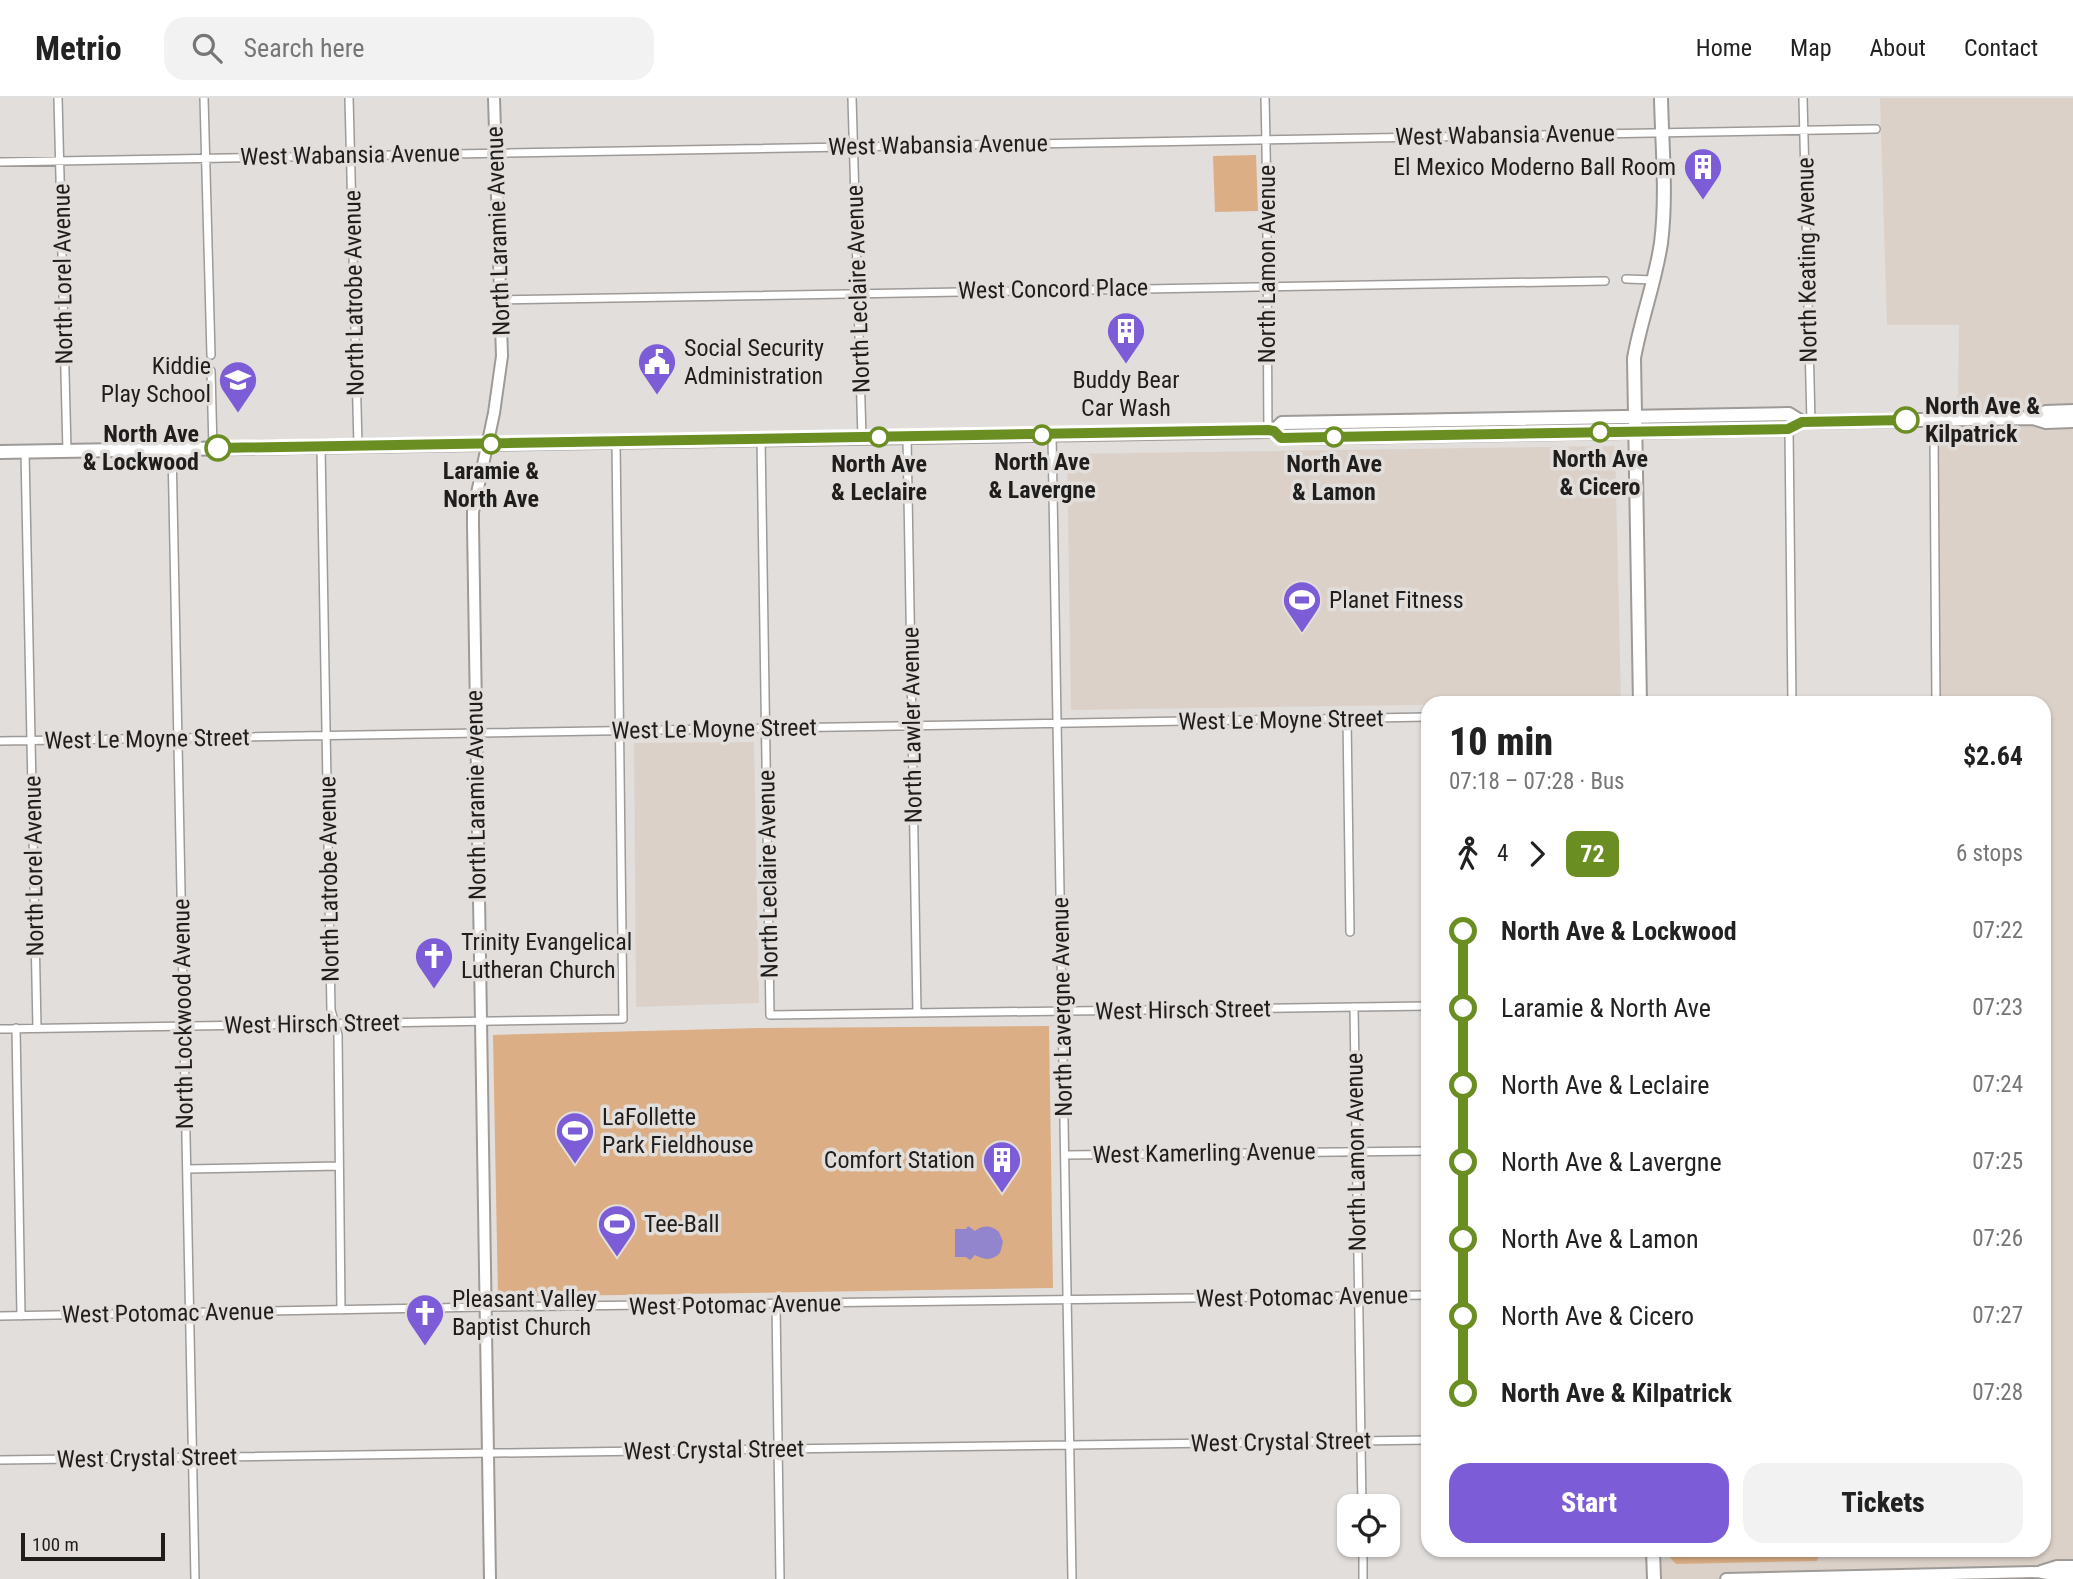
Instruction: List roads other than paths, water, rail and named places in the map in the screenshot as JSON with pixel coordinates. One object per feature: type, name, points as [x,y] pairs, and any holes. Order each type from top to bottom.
[{"type":"main road","points":[[1640,696],[1634,358],[1661,242],[1664,207],[1661,98]]},
{"type":"main road","points":[[2033,418],[2046,412],[2073,411]]},
{"type":"main road","points":[[0,452],[1271,431],[1282,423],[1635,416],[1789,414],[1806,422]]},
{"type":"main road","points":[[1271,431],[1281,438],[1788,429],[1806,422],[1943,419],[2033,418],[2046,422],[2073,421]]},
{"type":"main road","points":[[1653,1557],[1654,1579]]},
{"type":"street","name":"North Lorel Avenue","points":[[58,98],[67,451]]},
{"type":"street","points":[[204,98],[211,355]]},
{"type":"street","name":"North Latrobe Avenue","points":[[349,98],[358,446]]},
{"type":"street","name":"North Laramie Avenue","points":[[490,1579],[473,512],[499,388],[502,356],[494,98]]},
{"type":"street","name":"North Leclaire Avenue","points":[[852,98],[862,438]]},
{"type":"street","name":"North Lamon Avenue","points":[[1265,98],[1271,431]]},
{"type":"street","name":"North Keating Avenue","points":[[1803,98],[1806,422]]},
{"type":"street","name":"West Wabansia Avenue","points":[[0,162],[1876,128]]},
{"type":"street","points":[[1626,279],[1654,280]]},
{"type":"street","name":"West Concord Place","points":[[500,300],[1605,281]]},
{"type":"street","points":[[211,371],[213,449]]},
{"type":"street","points":[[1937,696],[1934,437],[1943,419]]},
{"type":"street","points":[[1788,429],[1791,696]]},
{"type":"street","name":"North Lavergne Avenue","points":[[1052,435],[1072,1579]]},
{"type":"street","name":"North Lawler Avenue","points":[[907,437],[917,1013]]},
{"type":"street","name":"North Leclaire Avenue","points":[[761,439],[770,1015]]},
{"type":"street","points":[[616,442],[620,731]]},
{"type":"street","name":"North Latrobe Avenue","points":[[321,447],[331,1010],[338,1035],[341,1310]]},
{"type":"street","name":"North Lockwood Avenue","points":[[172,449],[195,1579]]},
{"type":"street","name":"North Lorel Avenue","points":[[25,452],[37,1028]]},
{"type":"street","name":"West Le Moyne Street","points":[[0,741],[1421,717]]},
{"type":"street","points":[[1347,719],[1350,932]]},
{"type":"street","name":"West Hirsch Street","points":[[0,1029],[624,1019],[620,731]]},
{"type":"street","name":"West Hirsch Street","points":[[770,1015],[1421,1006]]},
{"type":"street","name":"North Lamon Avenue","points":[[1354,1007],[1362,1494]]},
{"type":"street","points":[[16,1028],[21,1316]]},
{"type":"street","name":"West Kamerling Avenue","points":[[1065,1155],[1421,1151]]},
{"type":"street","points":[[187,1169],[339,1166]]},
{"type":"street","name":"West Potomac Avenue","points":[[0,1316],[1421,1295]]},
{"type":"street","points":[[776,1305],[780,1579]]},
{"type":"street","name":"West Crystal Street","points":[[0,1460],[1421,1440]]},
{"type":"street","points":[[1363,1557],[1363,1579]]},
{"type":"street","points":[[2038,1572],[2057,1566],[2073,1566]]},
{"type":"street","points":[[1726,1579],[2038,1572],[2073,1576]]},
{"type":"place","name":"El Mexico Moderno Ball Room","points":[[1703,201]]},
{"type":"place","name":"Buddy Bear Car Wash","points":[[1126,365]]},
{"type":"place","name":"Social Security Administration","points":[[657,396]]},
{"type":"place","name":"Kiddie Play School","points":[[238,414]]},
{"type":"place","name":"North Ave & Kilpatrick","points":[[1906,420]]},
{"type":"place","name":"North Ave & Cicero","points":[[1600,432]]},
{"type":"place","name":"North Ave & Lavergne","points":[[1042,435]]},
{"type":"place","name":"North Ave & Leclaire","points":[[879,437]]},
{"type":"place","name":"North Ave & Lamon","points":[[1334,437]]},
{"type":"place","name":"Laramie & North Ave","points":[[491,444]]},
{"type":"place","name":"North Ave & Lockwood","points":[[218,448]]},
{"type":"place","name":"Planet Fitness","points":[[1302,634]]},
{"type":"place","name":"Trinity Evangelical Lutheran Church","points":[[434,990]]},
{"type":"place","name":"LaFollette Park Fieldhouse","points":[[575,1165]]},
{"type":"place","name":"Comfort Station","points":[[1002,1194]]},
{"type":"place","name":"Tee-Ball","points":[[617,1258]]},
{"type":"place","name":"Pleasant Valley Baptist Church","points":[[425,1347]]}]
